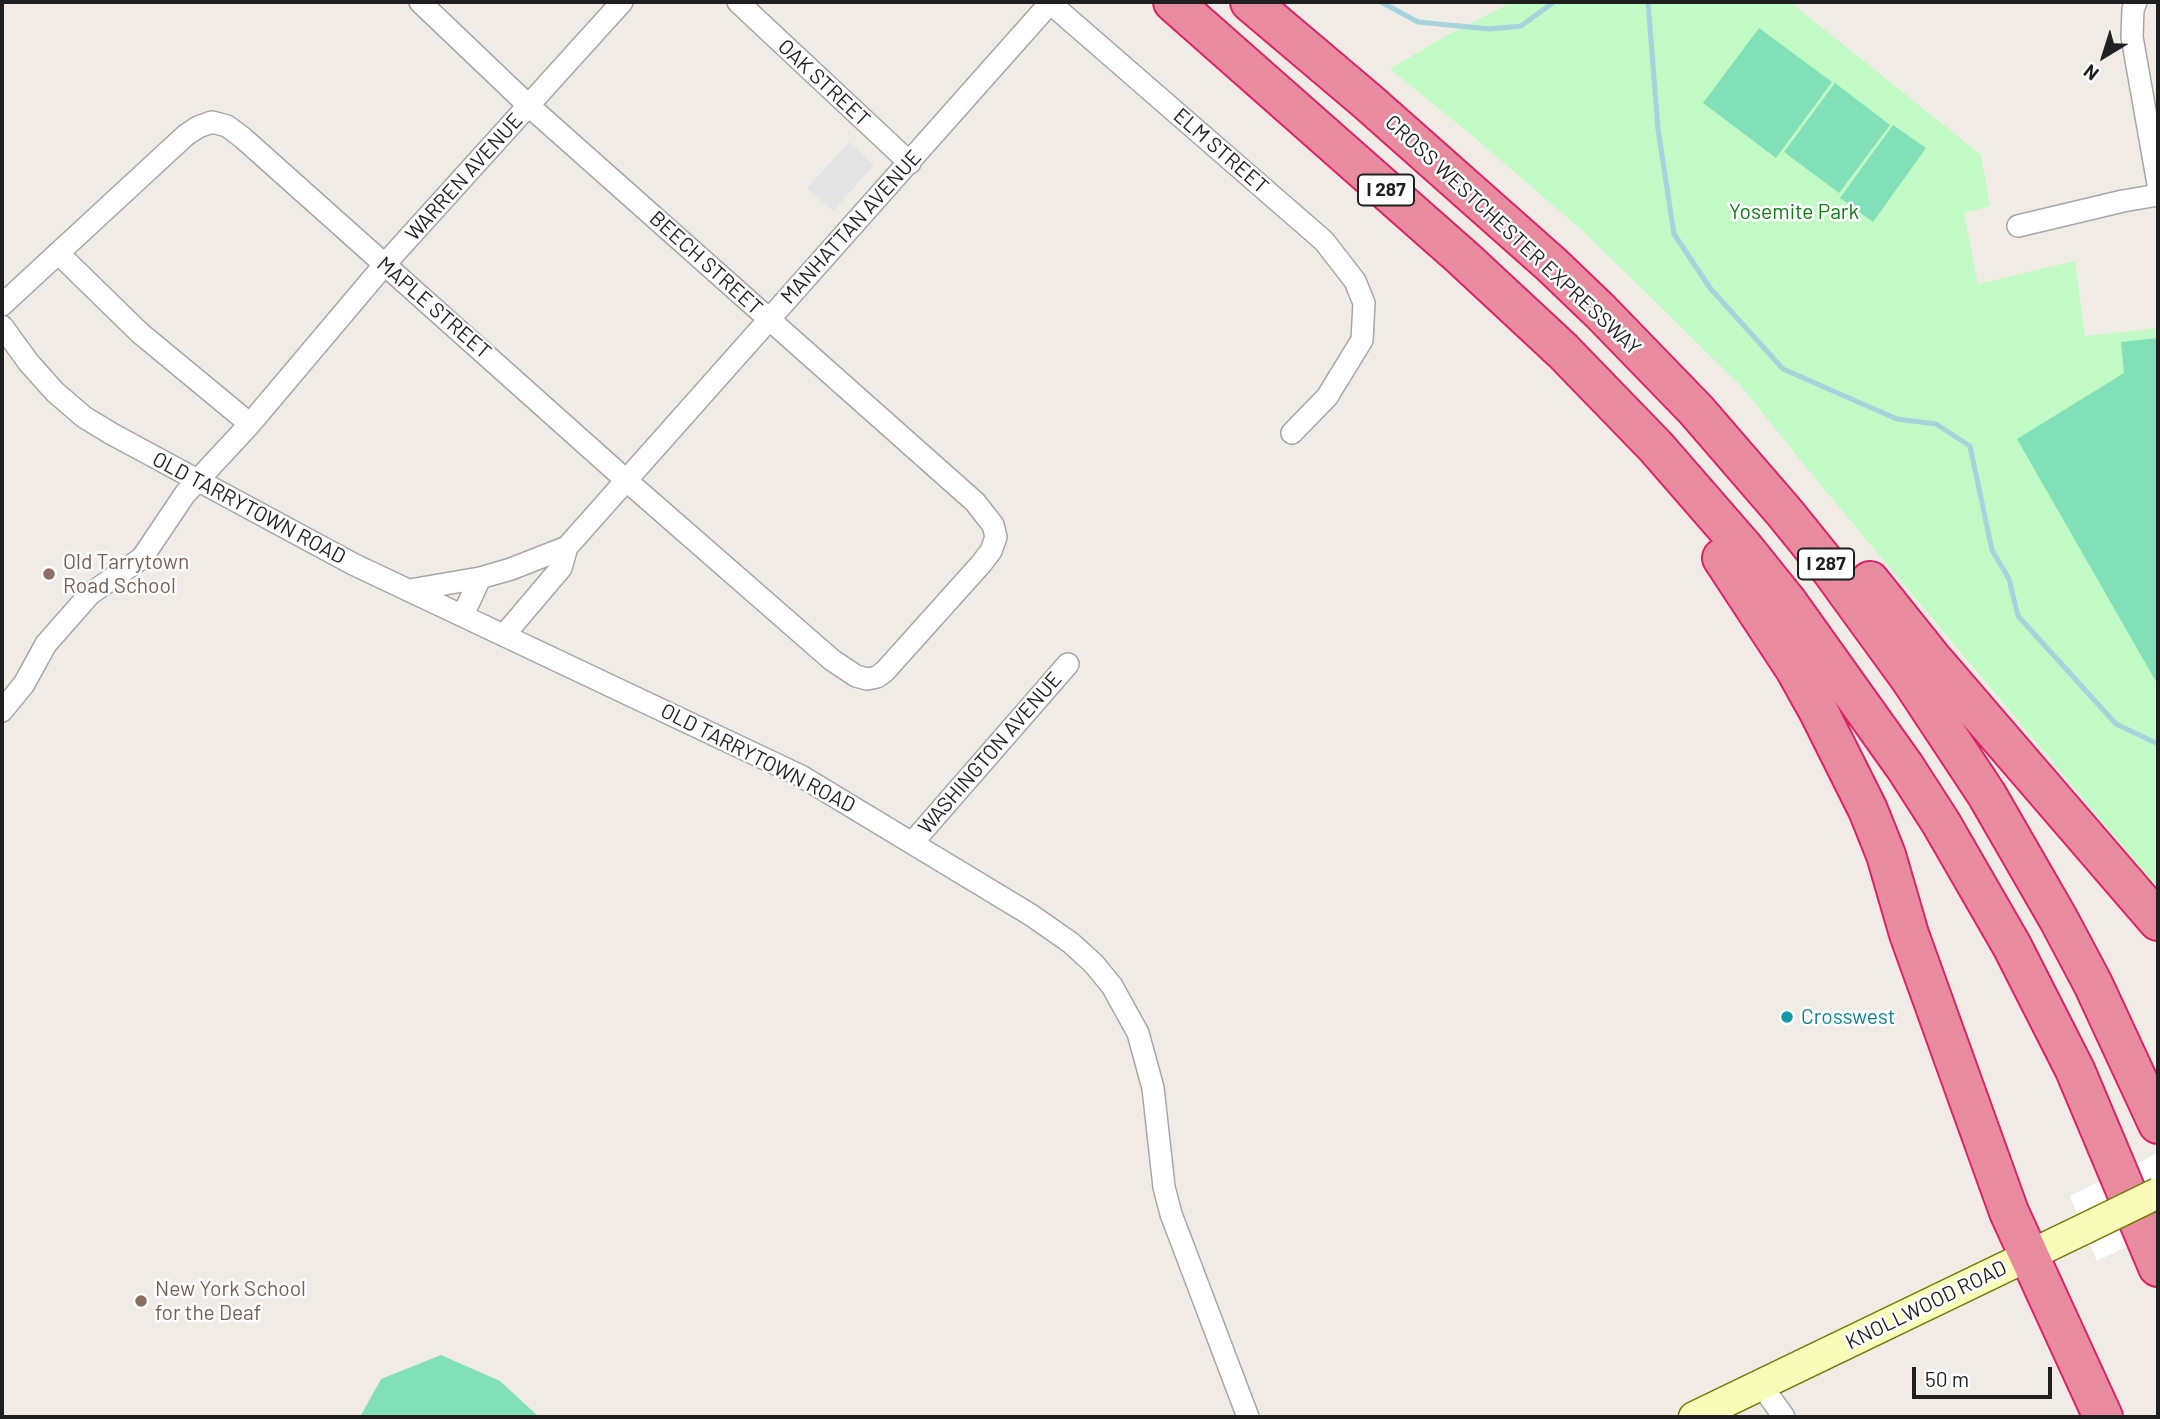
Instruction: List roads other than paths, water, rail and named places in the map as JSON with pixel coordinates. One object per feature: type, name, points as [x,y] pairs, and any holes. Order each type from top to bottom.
[{"type":"highway","name":"I 287","points":[[1173,2],[1463,258],[1563,351],[1656,447],[1743,547],[1827,656],[1905,767],[1975,882],[2045,1008],[2103,1133],[2158,1267]]},
{"type":"highway","name":"CROSS WESTCHESTER EXPRESSWAY","points":[[1250,2],[1499,217],[1601,312],[1696,411],[1785,513],[1831,570],[1919,691],[1987,795],[2059,920],[2124,1048],[2158,1124]]},
{"type":"highway","points":[[1601,312],[1710,400],[1779,468],[1934,661],[2158,921]]},
{"type":"highway","points":[[1563,351],[1741,584],[1819,712],[1868,810],[1886,855],[1909,934],[2009,1212],[2103,1417]]},
{"type":"main road","name":"KNOLLWOOD ROAD","points":[[1694,1417],[2158,1193]]},
{"type":"street","name":"BEECH STREET","points":[[420,2],[528,105],[975,502],[993,525],[996,537],[991,551],[981,564],[885,671],[877,677],[867,678]]},
{"type":"street","name":"WARREN AVENUE","points":[[2,711],[24,684],[46,644],[90,594],[142,558],[197,480],[250,424],[385,264],[622,2]]},
{"type":"street","name":"OAK STREET","points":[[738,2],[910,163]]},
{"type":"street","name":"MANHATTAN AVENUE","points":[[505,634],[561,568],[567,547],[1050,2]]},
{"type":"street","name":"ELM STREET","points":[[1050,2],[1324,241],[1355,281],[1364,303],[1362,340],[1327,397],[1292,433]]},
{"type":"street","points":[[2136,2],[2133,9],[2132,37],[2158,184]]},
{"type":"street","name":"MAPLE STREET","points":[[2,304],[186,135],[212,121],[227,126],[832,660],[856,676],[867,678]]},
{"type":"street","points":[[2018,226],[2158,195]]},
{"type":"street","points":[[58,253],[140,333],[250,424]]},
{"type":"street","name":"OLD TARRYTOWN ROAD","points":[[2,326],[29,363],[55,392],[85,417],[353,564],[801,776],[913,842],[1071,943],[1094,964],[1112,986],[1142,1043],[1153,1088],[1164,1187],[1171,1214],[1248,1417]]},
{"type":"street","name":"MANHATTAN AVENUE","points":[[410,590],[480,578],[567,547]]},
{"type":"street","points":[[463,615],[480,578]]},
{"type":"street","name":"WASHINGTON AVENUE","points":[[913,842],[1068,664]]},
{"type":"street","points":[[1761,1385],[1784,1417]]},
{"type":"waterway","points":[[1381,2],[1418,22],[1490,29],[1521,26],[1554,2]]},
{"type":"waterway","points":[[1648,2],[1658,129],[1674,234],[1710,288],[1783,369],[1897,419],[1936,424],[1970,446],[1992,550],[2009,579],[2018,616],[2116,724],[2158,744]]},
{"type":"place","name":"Old Tarrytown Road School","points":[[49,574]]},
{"type":"place","name":"Crosswest","points":[[1787,1017]]},
{"type":"place","name":"New York School for the Deaf","points":[[141,1301]]},
{"type":"park label","name":"Yosemite Park","points":[[1794,212]]}]
